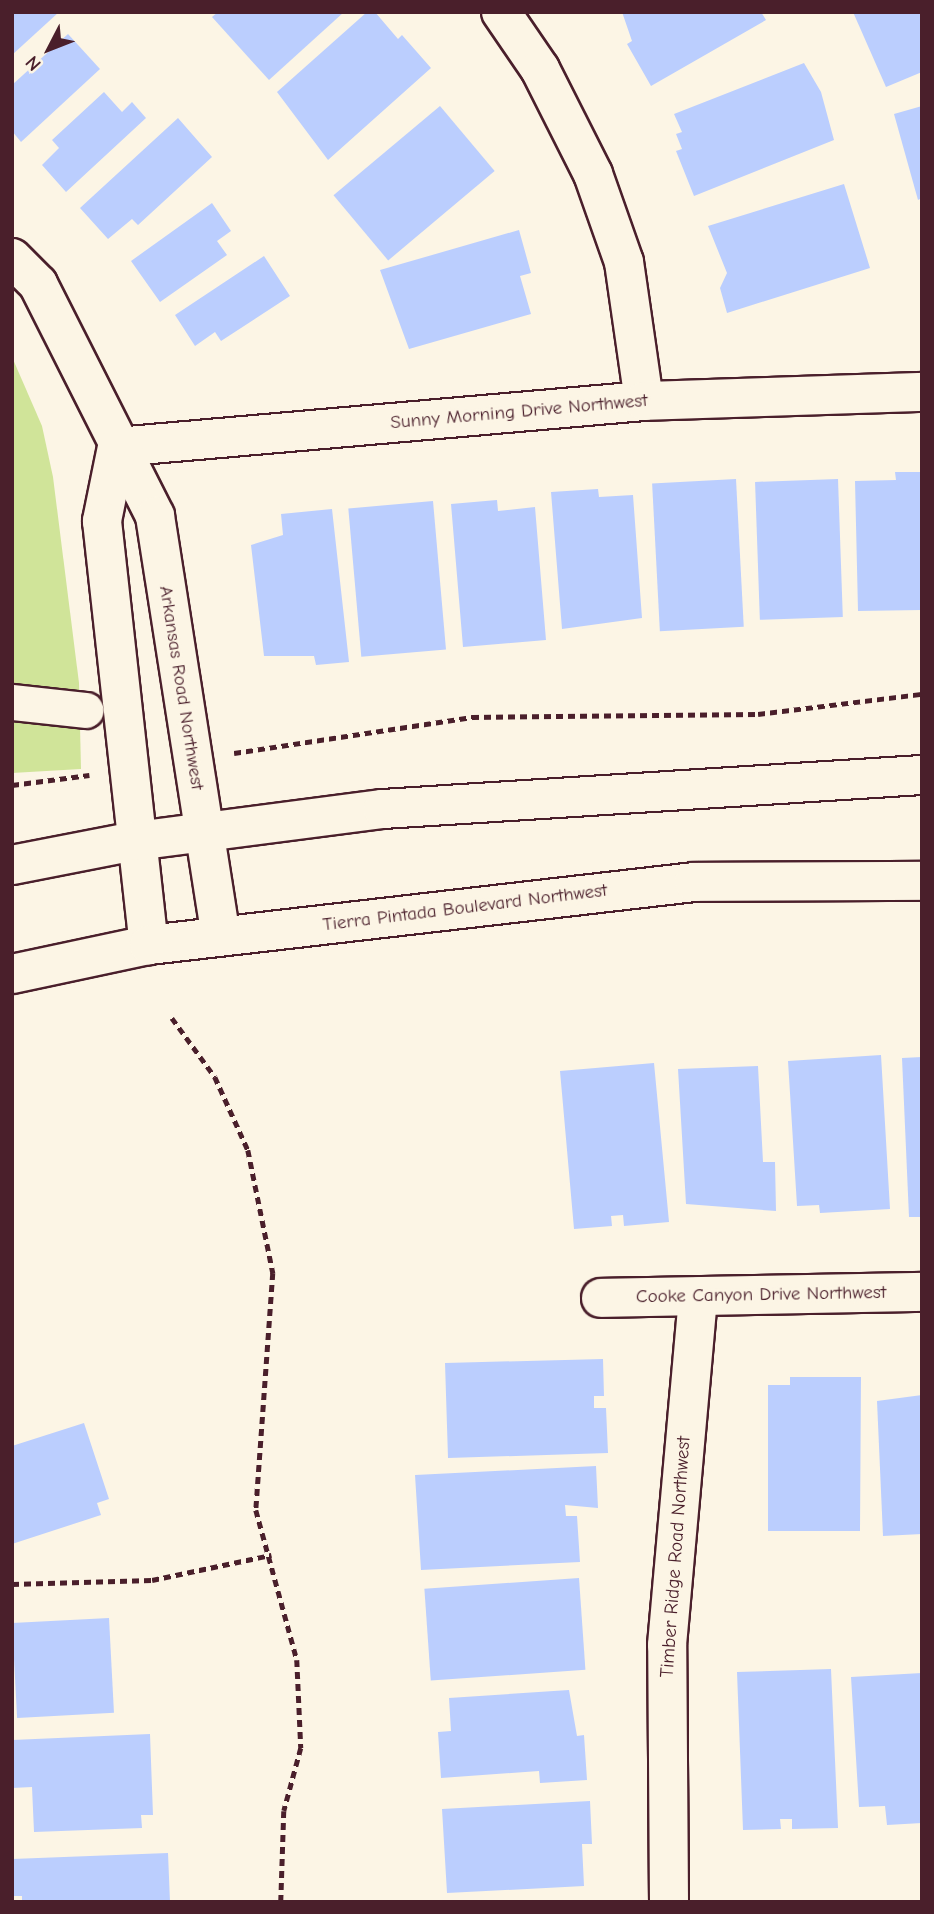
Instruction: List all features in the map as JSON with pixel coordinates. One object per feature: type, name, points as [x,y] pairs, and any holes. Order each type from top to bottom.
[{"type":"street","points":[[501,12],[540,69],[593,174],[624,262],[644,401]]},
{"type":"street","name":"Arkansas Road Northwest","points":[[12,258],[38,284],[117,447],[155,516],[221,936]]},
{"type":"street","name":"Sunny Morning Drive Northwest","points":[[117,447],[644,401],[922,392]]},
{"type":"street","points":[[117,447],[102,521],[149,945]]},
{"type":"street","points":[[12,702],[86,710]]},
{"type":"street","points":[[12,865],[136,841],[205,832],[590,791],[922,775]]},
{"type":"street","name":"Tierra Pintada Boulevard Northwest","points":[[12,974],[149,945],[694,882],[922,881]]},
{"type":"street","name":"Cooke Canyon Drive Northwest","points":[[601,1298],[922,1292]]},
{"type":"street","name":"Timber Ridge Road Northwest","points":[[669,1902],[667,1645],[698,1296]]},
{"type":"path","points":[[234,753],[471,717],[758,714],[922,694]]},
{"type":"path","points":[[12,785],[90,775]]},
{"type":"path","points":[[172,1018],[215,1077],[248,1150],[273,1273],[256,1510],[271,1555],[297,1660],[302,1748],[284,1811],[281,1902]]},
{"type":"path","points":[[12,1584],[198,1575],[271,1555]]},
{"type":"green space","points":[[12,357],[42,426],[53,477],[79,683],[81,769],[12,773]]},
{"type":"building","points":[[12,12],[59,12],[12,55]]},
{"type":"building","points":[[218,12],[344,12],[269,80],[212,17]]},
{"type":"building","points":[[367,12],[375,12],[398,39],[402,35],[431,68],[328,160],[277,92]]},
{"type":"building","points":[[622,12],[761,12],[766,20],[651,86],[627,44],[632,41]]},
{"type":"building","points":[[853,12],[922,12],[922,72],[886,87]]},
{"type":"building","points":[[68,34],[100,69],[21,142],[12,131],[12,85]]},
{"type":"building","points":[[804,63],[821,92],[834,140],[694,196],[676,151],[682,149],[676,134],[682,132],[674,114]]},
{"type":"building","points":[[104,92],[122,112],[132,102],[146,118],[66,192],[42,165],[59,148],[52,140]]},
{"type":"building","points":[[440,106],[495,171],[388,260],[334,195]]},
{"type":"building","points":[[922,106],[922,198],[918,200],[894,114]]},
{"type":"building","points":[[178,118],[212,157],[138,225],[132,219],[108,239],[80,208]]},
{"type":"building","points":[[844,184],[870,268],[727,313],[720,288],[727,273],[708,226]]},
{"type":"building","points":[[212,203],[231,231],[217,241],[227,255],[160,302],[131,261]]},
{"type":"building","points":[[519,230],[531,273],[520,276],[531,314],[409,349],[380,270]]},
{"type":"building","points":[[264,256],[290,296],[221,341],[215,332],[195,346],[175,315]]},
{"type":"building","points":[[895,472],[922,472],[922,610],[858,611],[855,481],[896,480]]},
{"type":"building","points":[[736,479],[744,627],[660,631],[652,483]]},
{"type":"building","points":[[838,479],[843,617],[760,620],[755,482]]},
{"type":"building","points":[[598,489],[599,497],[633,495],[642,618],[562,629],[551,492]]},
{"type":"building","points":[[497,500],[498,511],[535,507],[546,640],[463,647],[451,504]]},
{"type":"building","points":[[433,501],[446,649],[361,657],[348,508]]},
{"type":"building","points":[[332,509],[349,662],[316,665],[314,656],[264,656],[251,545],[283,535],[281,514]]},
{"type":"building","points":[[881,1055],[890,1209],[820,1213],[819,1205],[797,1206],[788,1061]]},
{"type":"building","points":[[922,1057],[922,1217],[909,1217],[902,1058]]},
{"type":"building","points":[[654,1063],[669,1222],[624,1226],[623,1215],[611,1216],[612,1226],[574,1229],[560,1071]]},
{"type":"building","points":[[758,1066],[763,1162],[775,1162],[776,1211],[686,1204],[678,1069]]},
{"type":"building","points":[[603,1359],[604,1396],[594,1396],[594,1408],[606,1408],[608,1453],[448,1458],[445,1363]]},
{"type":"building","points":[[790,1377],[861,1377],[860,1531],[768,1531],[768,1385],[790,1385]]},
{"type":"building","points":[[922,1395],[922,1534],[883,1536],[877,1401]]},
{"type":"building","points":[[84,1423],[109,1499],[97,1503],[101,1515],[12,1544],[12,1446]]},
{"type":"building","points":[[596,1466],[598,1508],[565,1505],[566,1516],[577,1516],[580,1562],[421,1570],[415,1475]]},
{"type":"building","points":[[579,1578],[585,1670],[431,1681],[424,1589]]},
{"type":"building","points":[[109,1618],[114,1713],[17,1718],[12,1623]]},
{"type":"building","points":[[831,1669],[838,1828],[792,1829],[792,1819],[780,1819],[781,1829],[743,1830],[737,1672]]},
{"type":"building","points":[[922,1673],[922,1823],[887,1825],[885,1806],[859,1807],[851,1677]]},
{"type":"building","points":[[569,1690],[577,1736],[584,1735],[587,1780],[540,1783],[539,1771],[441,1778],[438,1732],[451,1731],[449,1698]]},
{"type":"building","points":[[150,1734],[153,1815],[141,1815],[142,1828],[34,1832],[32,1787],[12,1788],[12,1740]]},
{"type":"building","points":[[590,1801],[592,1844],[582,1844],[584,1886],[447,1893],[442,1809]]},
{"type":"building","points":[[168,1853],[170,1902],[22,1902],[22,1896],[12,1896],[12,1859]]}]
